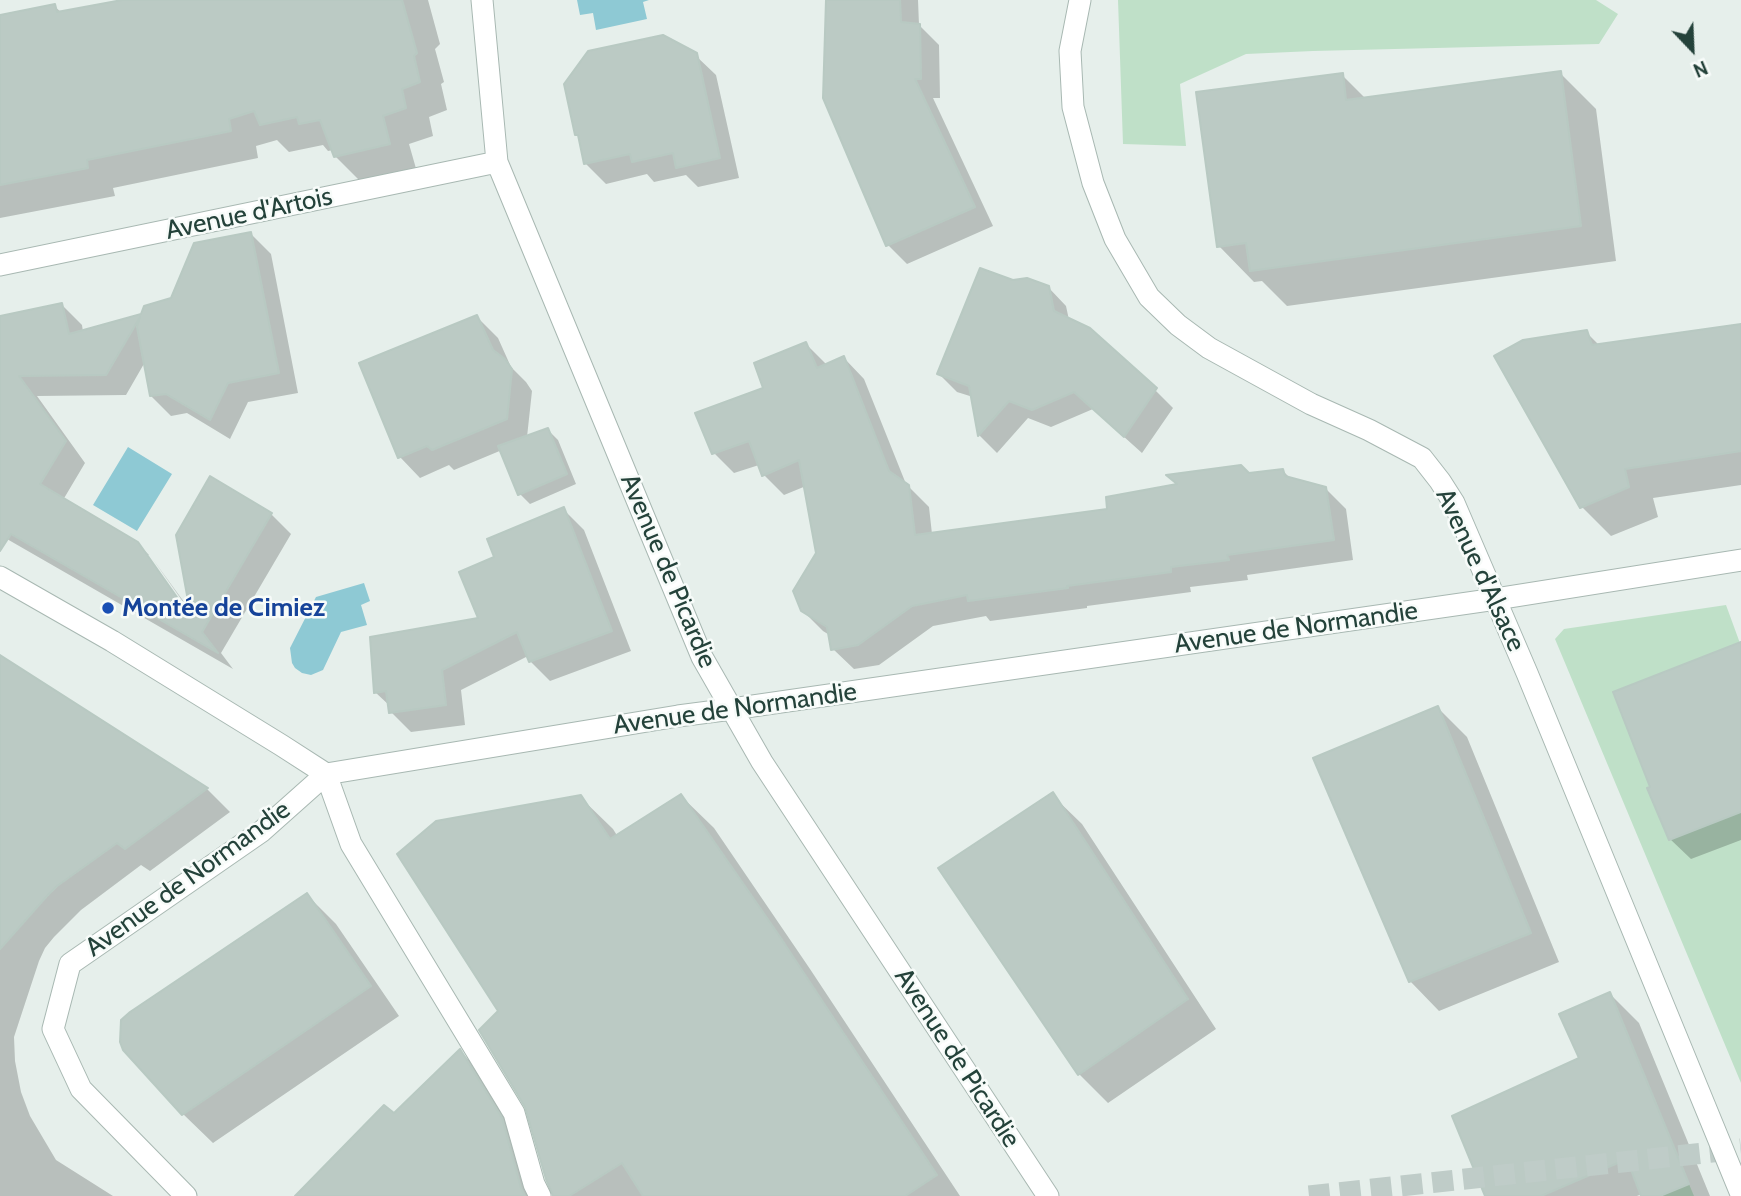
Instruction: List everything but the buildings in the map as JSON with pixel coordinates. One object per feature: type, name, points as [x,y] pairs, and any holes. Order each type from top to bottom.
[{"type":"street","name":"Avenue de Picardie","points":[[482,0],[498,162],[702,656],[762,762],[1048,1196]]},
{"type":"street","name":"Avenue d'Alsace","points":[[1080,0],[1070,51],[1073,107],[1093,183],[1115,239],[1149,297],[1178,325],[1209,348],[1311,404],[1422,458],[1440,481],[1454,503],[1496,599],[1741,1194]]},
{"type":"street","name":"Avenue d'Artois","points":[[0,265],[498,162]]},
{"type":"street","name":"Avenue de Normandie","points":[[186,1196],[80,1089],[53,1029],[70,964],[262,831],[326,774],[678,716],[1496,599],[1741,560]]},
{"type":"street","points":[[0,577],[112,641],[326,774],[351,844],[514,1113],[534,1184],[540,1196]]},
{"type":"green space","points":[[1118,0],[1596,0],[1618,14],[1599,44],[1246,54],[1180,84],[1186,146],[1123,144]]},
{"type":"green space","points":[[1726,605],[1741,646],[1613,693],[1650,787],[1647,789],[1669,839],[1741,812],[1741,1083],[1555,639],[1564,629]]},
{"type":"green space","points":[[1689,1184],[1694,1196],[1660,1196]]},
{"type":"water","points":[[577,0],[649,0],[643,2],[647,19],[596,30],[593,13],[580,15]]},
{"type":"water","points":[[128,447],[172,474],[137,531],[93,505]]},
{"type":"water","points":[[364,583],[370,601],[361,605],[367,625],[341,632],[323,670],[311,675],[295,668],[290,648],[316,597]]},
{"type":"tunnel","points":[[1309,1196],[1741,1149]]},
{"type":"place","name":"Montée de Cimiez","points":[[108,608]]}]
